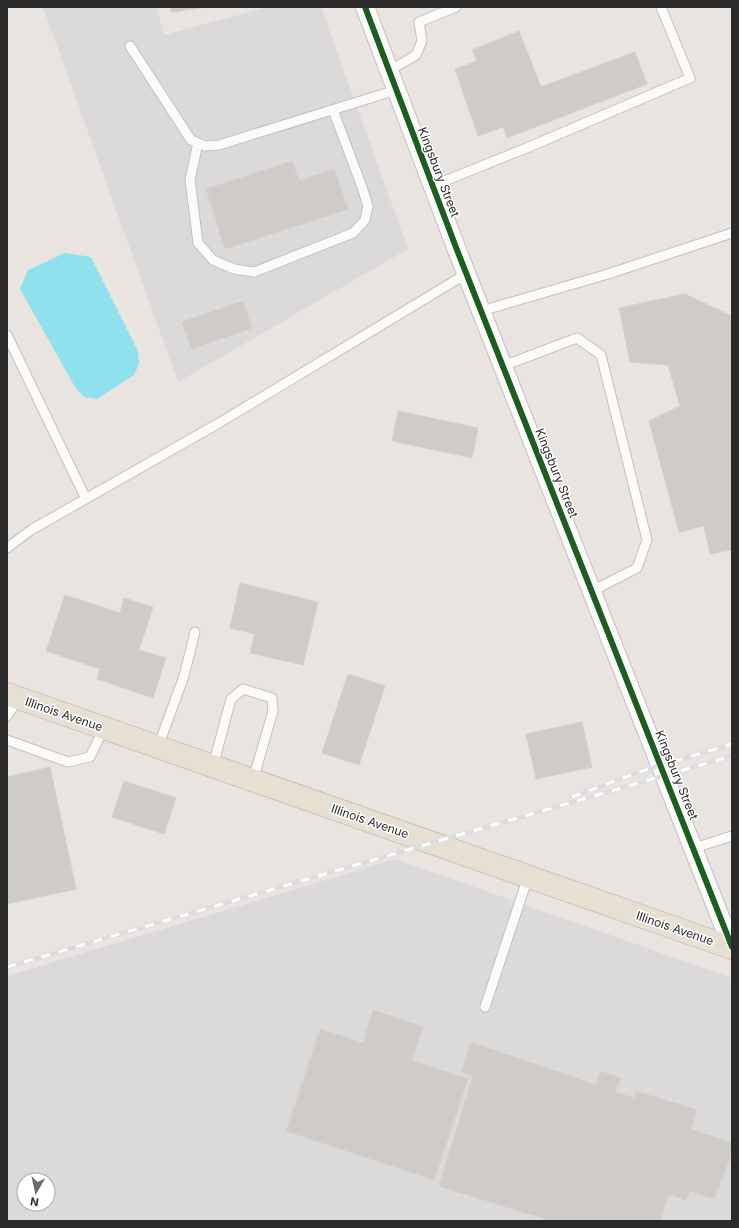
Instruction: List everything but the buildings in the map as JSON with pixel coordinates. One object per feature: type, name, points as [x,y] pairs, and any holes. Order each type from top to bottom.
[{"type":"main road","name":"Illinois Avenue","points":[[11,703],[104,728],[732,947]]},
{"type":"street","name":"Kingsbury Street","points":[[365,7],[466,274],[732,947]]},
{"type":"lane","points":[[389,71],[416,55],[422,41],[418,22],[456,7]]},
{"type":"lane","points":[[432,186],[529,147],[690,78],[661,7]]},
{"type":"lane","points":[[130,46],[191,140],[205,146],[218,145],[396,90]]},
{"type":"lane","points":[[198,143],[190,180],[198,243],[213,260],[234,269],[254,272],[353,233],[365,220],[368,206],[333,110]]},
{"type":"lane","points":[[481,311],[608,274],[732,233]]},
{"type":"lane","points":[[7,548],[31,530],[219,422],[466,274]]},
{"type":"lane","points":[[7,335],[86,499]]},
{"type":"lane","points":[[503,366],[577,338],[601,355],[647,540],[637,568],[592,591]]},
{"type":"lane","points":[[158,747],[184,676],[195,632]]},
{"type":"lane","points":[[213,766],[231,699],[243,689],[272,698],[273,711],[253,780]]},
{"type":"lane","points":[[7,740],[68,762],[90,757],[104,728]]},
{"type":"lane","points":[[694,848],[732,836]]},
{"type":"lane","points":[[485,1007],[528,877]]},
{"type":"shaded area","points":[[43,7],[156,7],[164,35],[268,7],[321,7],[408,249],[178,382]]},
{"type":"shaded area","points":[[395,859],[732,978],[732,1221],[7,1221],[7,976]]},
{"type":"water","points":[[65,253],[91,257],[138,351],[139,364],[134,375],[97,399],[84,397],[75,387],[20,289],[28,270]]},
{"type":"railway","points":[[572,797],[639,772],[732,744]]},
{"type":"railway","points":[[7,967],[732,756]]},
{"type":"cycle path","points":[[365,7],[457,250],[732,947]]}]
